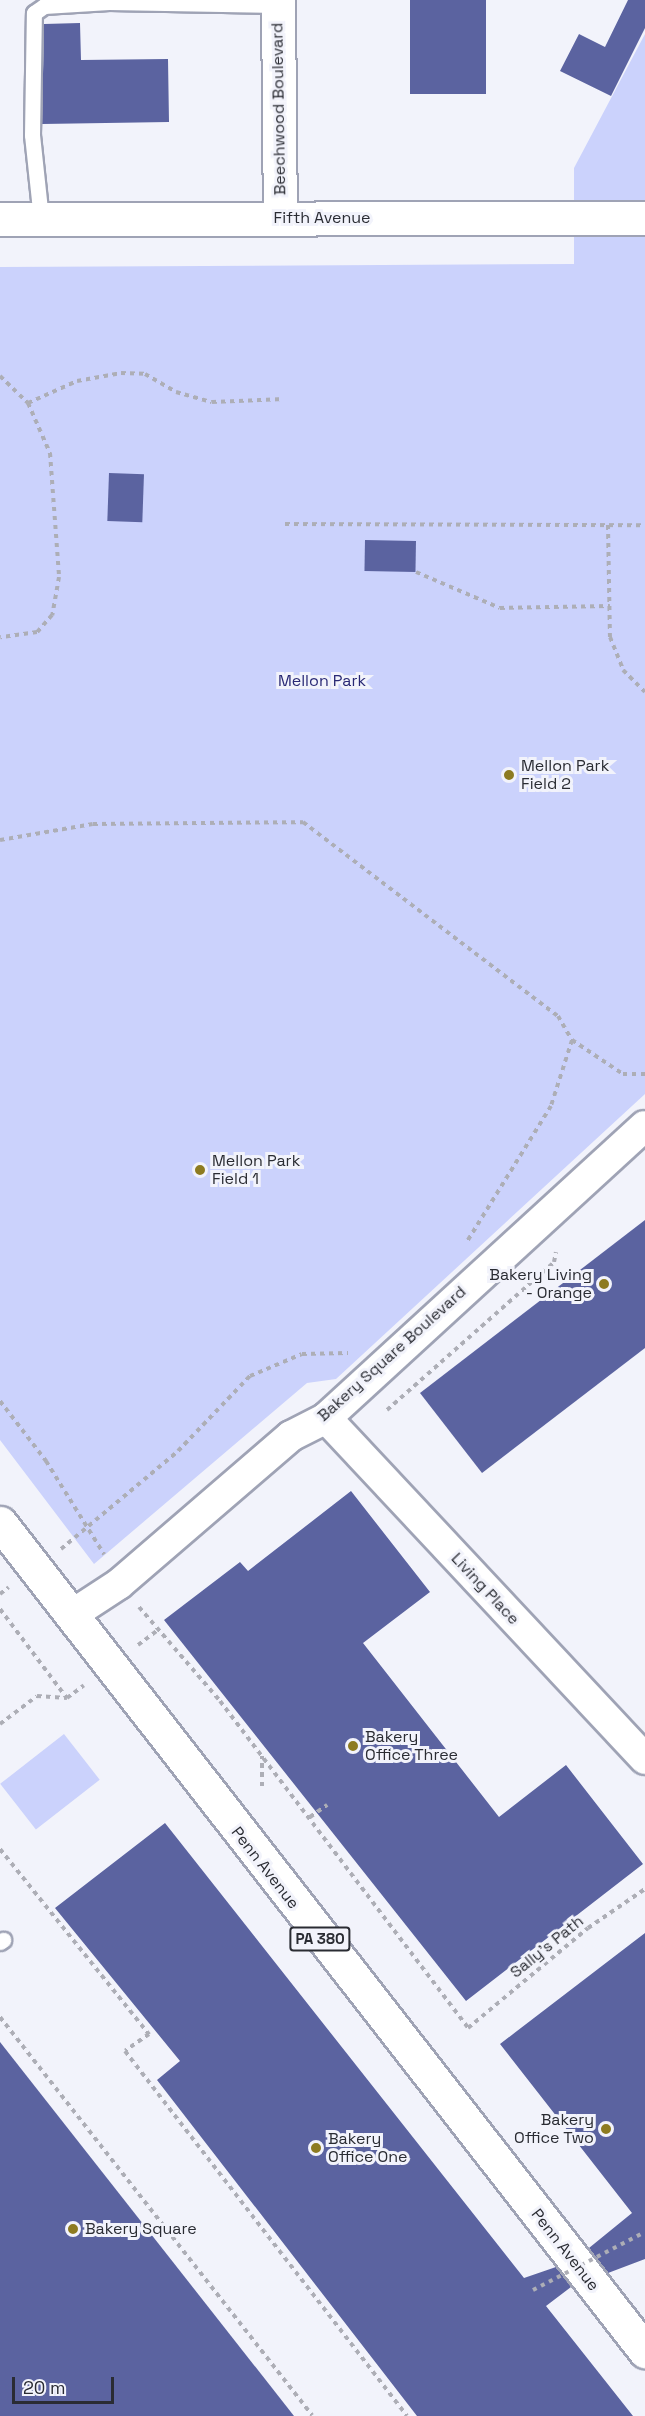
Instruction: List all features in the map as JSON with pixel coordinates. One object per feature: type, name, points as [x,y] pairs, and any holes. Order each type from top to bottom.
[{"type":"main road","name":"Beechwood Boulevard","points":[[278,2],[280,218]]},
{"type":"main road","name":"Fifth Avenue","points":[[0,219],[645,218]]},
{"type":"main road","name":"Penn Avenue","points":[[0,1523],[73,1614],[258,1861],[645,2351]]},
{"type":"street","name":"Bakery Square Boulevard","points":[[73,1614],[119,1584],[291,1436],[326,1418],[645,1126]]},
{"type":"street","name":"Living Place","points":[[326,1418],[645,1759]]},
{"type":"lane","points":[[41,219],[32,135],[34,13],[44,6],[109,2],[278,2]]},
{"type":"path","points":[[28,403],[76,381],[121,374],[144,374],[176,392],[212,402],[285,399]]},
{"type":"path","points":[[0,376],[28,403],[50,453],[59,577],[52,615],[37,632],[0,637]]},
{"type":"path","points":[[285,524],[645,525]]},
{"type":"path","points":[[608,525],[610,637],[623,670],[645,692]]},
{"type":"path","points":[[416,572],[500,608],[610,606]]},
{"type":"path","points":[[0,840],[93,824],[303,822],[558,1016],[572,1040],[623,1074],[645,1074]]},
{"type":"path","points":[[458,1250],[551,1106],[572,1040]]},
{"type":"path","points":[[0,1594],[91,1528],[250,1376],[302,1354],[352,1353],[358,1345]]},
{"type":"path","points":[[0,1401],[91,1528],[119,1584],[262,1755],[310,1817],[327,1806]]},
{"type":"path","points":[[0,1609],[67,1698]]},
{"type":"path","points":[[262,1755],[262,1786]]},
{"type":"path","name":"Sally's Path","points":[[310,1817],[468,2028],[588,1928],[645,1889]]},
{"type":"path","points":[[0,1849],[149,2034],[125,2051],[407,2416]]},
{"type":"path","points":[[0,2017],[312,2415]]},
{"type":"path","points":[[533,2290],[645,2232]]},
{"type":"green space","name":"Mellon Park","points":[[645,34],[645,1094],[336,1379],[307,1383],[94,1564],[0,1440],[0,267],[574,264],[574,168]]},
{"type":"green space","points":[[64,1734],[100,1780],[36,1830],[0,1784]]},
{"type":"building","points":[[410,0],[486,0],[486,94],[410,94]]},
{"type":"building","points":[[628,0],[645,0],[645,28],[611,96],[560,71],[579,34],[605,47]]},
{"type":"building","points":[[80,23],[81,60],[168,59],[169,122],[42,124],[44,24]]},
{"type":"building","points":[[109,473],[144,474],[142,522],[107,521]]},
{"type":"building","points":[[365,540],[416,541],[415,572],[364,571]]},
{"type":"building","name":"Bakery Living - Orange","points":[[645,1220],[645,1348],[482,1473],[420,1393]]},
{"type":"building","name":"Bakery Office Three","points":[[351,1491],[430,1592],[363,1643],[499,1817],[566,1765],[643,1864],[466,2001],[164,1620],[240,1562],[248,1571]]},
{"type":"building","name":"Bakery Office One","points":[[165,1823],[524,2278],[556,2267],[571,2287],[546,2306],[633,2416],[417,2416],[157,2080],[180,2061],[55,1908]]},
{"type":"building","name":"Bakery Office Two","points":[[645,1933],[645,2259],[608,2273],[589,2248],[632,2213],[500,2044]]},
{"type":"building","name":"Bakery Square","points":[[0,2042],[294,2416],[0,2416]]},
{"type":"place","name":"Mellon Park Field 2","points":[[509,775]]},
{"type":"place","name":"Mellon Park Field 1","points":[[200,1170]]},
{"type":"place","name":"Bakery Living - Orange","points":[[604,1284]]},
{"type":"place","name":"Bakery Office Three","points":[[353,1746]]},
{"type":"place","name":"Bakery Office Two","points":[[606,2129]]},
{"type":"place","name":"Bakery Office One","points":[[316,2148]]},
{"type":"place","name":"Bakery Square","points":[[73,2229]]}]
